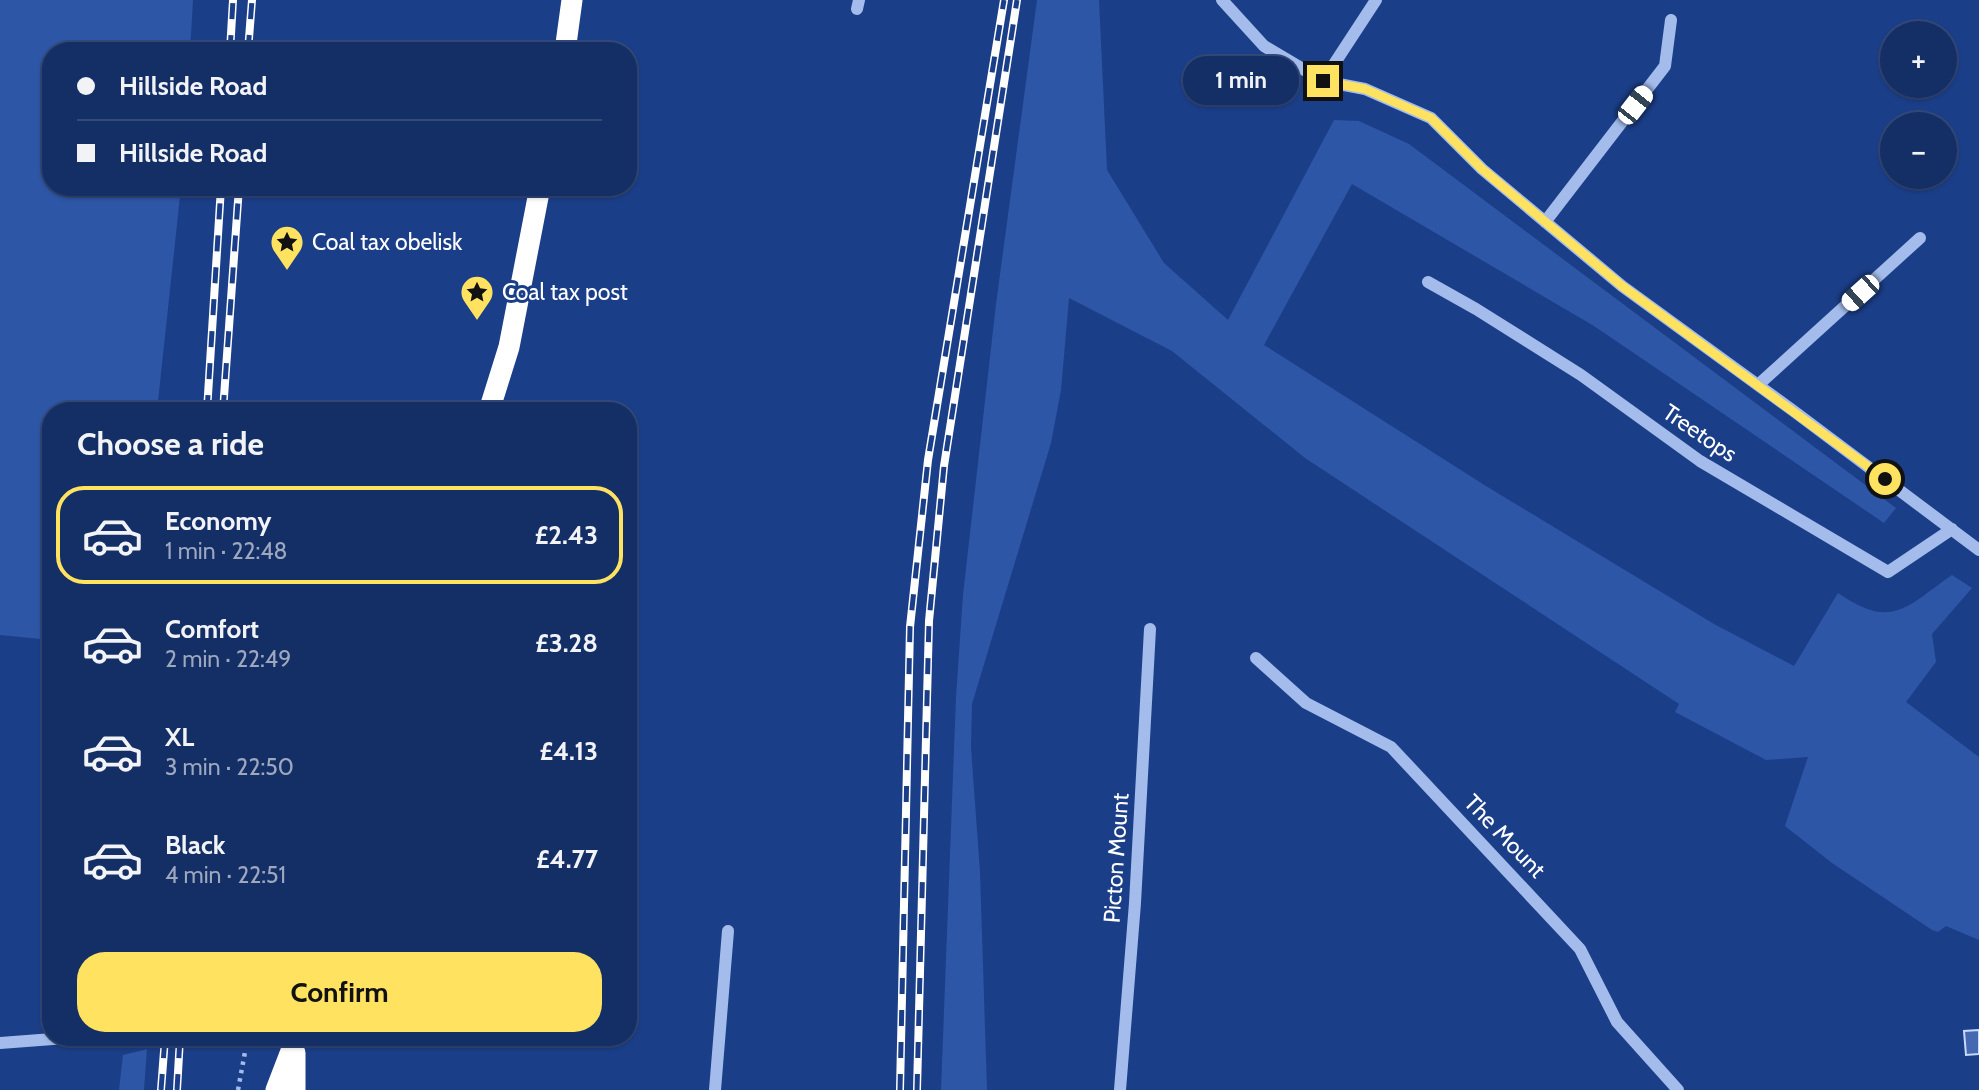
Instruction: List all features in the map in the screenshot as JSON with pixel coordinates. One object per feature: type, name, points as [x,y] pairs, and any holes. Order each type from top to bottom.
[{"type":"highway","points":[[566,42],[572,0]]},
{"type":"highway","points":[[492,402],[509,347],[538,196]]},
{"type":"highway","points":[[276,1090],[293,1046]]},
{"type":"highway","points":[[295,1090],[296,1046]]},
{"type":"street","points":[[1222,0],[1264,46],[1323,81],[1365,89],[1431,118],[1482,169],[1622,286],[1979,550]]},
{"type":"street","points":[[1323,81],[1376,0]]},
{"type":"street","points":[[1545,222],[1665,66],[1671,20]]},
{"type":"street","points":[[1758,385],[1920,238]]},
{"type":"street","name":"Treetops","points":[[1428,282],[1476,309],[1581,376],[1700,461],[1888,572],[1952,529]]},
{"type":"street","name":"Picton Mount","points":[[1120,1090],[1135,903],[1150,629]]},
{"type":"street","name":"The Mount","points":[[1256,658],[1306,704],[1391,747],[1580,949],[1616,1022],[1678,1090]]},
{"type":"street","points":[[715,1090],[728,931]]},
{"type":"street","points":[[0,1043],[42,1040]]},
{"type":"path","points":[[238,1090],[246,1051]]},
{"type":"shaded area","points":[[0,0],[193,0],[191,42],[42,42],[42,196],[180,196],[158,402],[42,402],[42,639],[0,635]]},
{"type":"shaded area","points":[[1037,0],[1099,0],[1107,170],[1164,263],[1228,320],[1334,120],[1359,121],[1409,144],[1896,508],[1884,523],[1594,326],[1352,184],[1264,345],[1486,486],[1714,624],[1794,666],[1838,593],[1856,604],[1885,612],[1910,605],[1952,575],[1972,588],[1932,634],[1936,662],[1906,702],[1979,757],[1979,940],[1946,926],[1938,932],[1932,930],[1832,863],[1785,826],[1808,757],[1766,760],[1675,712],[1679,704],[1305,458],[1172,351],[1069,298],[1061,390],[1051,443],[972,704],[971,748],[980,872],[987,1090],[941,1090],[956,697],[963,595],[996,304]]},
{"type":"shaded area","points":[[147,1049],[144,1090],[119,1090],[123,1055]]},
{"type":"building","points":[[1979,1030],[1979,1054],[1966,1055],[1964,1031]]},
{"type":"railway","points":[[231,42],[233,0]]},
{"type":"railway","points":[[249,42],[252,0]]},
{"type":"railway","points":[[900,1090],[910,627],[928,460],[1004,0]]},
{"type":"railway","points":[[917,1090],[929,621],[944,466],[1017,0]]},
{"type":"railway","points":[[208,402],[220,196]]},
{"type":"railway","points":[[224,402],[238,196]]},
{"type":"railway","points":[[161,1090],[164,1046]]},
{"type":"railway","points":[[177,1090],[180,1046]]},
{"type":"place","name":"Coal tax obelisk","points":[[287,272]]},
{"type":"place","name":"Coal tax post","points":[[477,322]]},
{"type":"route","points":[[1323,81],[1365,89],[1431,118],[1482,169],[1622,286],[1885,479]]}]
